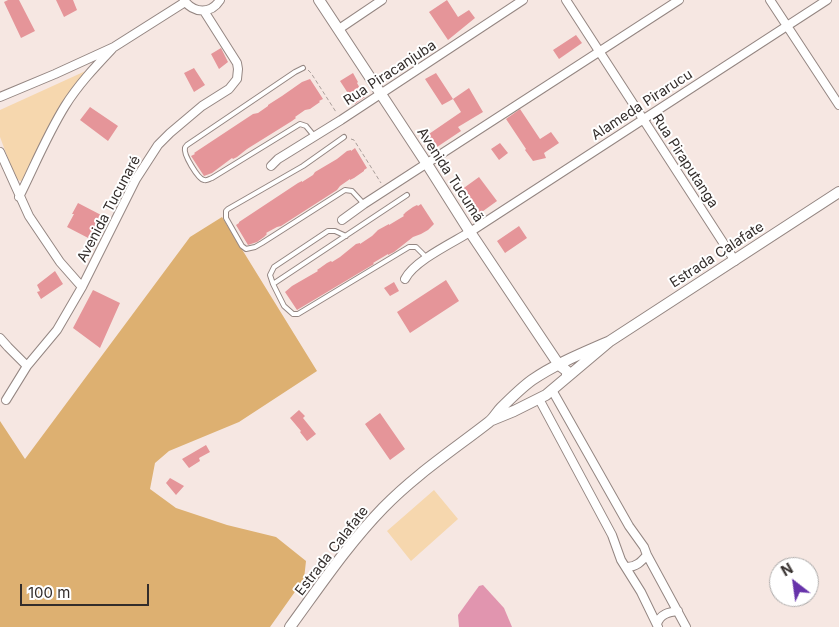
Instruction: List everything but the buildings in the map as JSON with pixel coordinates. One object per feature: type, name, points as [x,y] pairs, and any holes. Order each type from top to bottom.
[{"type":"street","points":[[0,97],[114,46],[185,1],[194,9],[204,11],[214,7],[220,0]]},
{"type":"street","name":"Avenida Tucumã","points":[[319,0],[470,232],[559,365],[567,371],[567,377]]},
{"type":"street","points":[[339,29],[382,0]]},
{"type":"street","name":"Rua Piracanjuba","points":[[271,166],[278,159],[381,94],[522,0]]},
{"type":"street","name":"Rua Piraputanga","points":[[566,0],[735,261]]},
{"type":"street","points":[[342,220],[679,0]]},
{"type":"street","points":[[770,0],[839,105]]},
{"type":"street","name":"Alameda Pirarucu","points":[[470,232],[827,0]]},
{"type":"street","name":"Avenida Tucunaré","points":[[6,400],[27,366],[57,330],[82,287],[136,179],[158,145],[202,106],[229,90],[238,79],[237,63],[204,11]]},
{"type":"street","points":[[19,197],[49,134],[65,106],[82,82],[114,46]]},
{"type":"street","points":[[831,93],[839,88]]},
{"type":"street","name":"Avenida Tucunaré","points":[[0,152],[28,216],[44,241],[82,287]]},
{"type":"street","name":"Estrada Calafate","points":[[491,420],[534,402],[552,390],[610,341],[839,192]]},
{"type":"street","points":[[405,279],[409,271],[470,232]]},
{"type":"street","points":[[0,338],[27,366]]},
{"type":"street","name":"Estrada Calafate","points":[[290,627],[356,538],[412,480],[491,420],[505,404],[532,380],[610,341]]},
{"type":"street","points":[[523,388],[522,400],[534,402],[612,535],[619,555],[642,592],[658,626]]},
{"type":"street","points":[[552,390],[629,526],[644,547],[686,627]]},
{"type":"street","points":[[627,567],[636,566],[647,555]]},
{"type":"street","points":[[658,626],[658,620],[664,614],[678,611]]},
{"type":"lane","points":[[303,68],[187,145],[184,151],[200,178],[206,180],[300,124],[306,126],[315,137]]},
{"type":"lane","points":[[344,138],[298,169],[228,209],[226,211],[226,218],[242,246],[250,249],[344,190],[352,191],[364,204]]},
{"type":"lane","points":[[274,284],[408,195]]},
{"type":"lane","points":[[346,236],[328,230],[274,267],[270,275],[284,306],[293,314],[298,314],[409,247],[416,247],[428,258]]},
{"type":"path","points":[[303,68],[311,73],[341,120]]},
{"type":"path","points":[[344,138],[348,136],[354,140],[386,190]]},
{"type":"shaded area","points":[[90,69],[58,116],[26,180],[20,181],[15,177],[0,137],[0,110]]},
{"type":"shaded area","points":[[222,217],[317,371],[239,422],[169,451],[155,463],[150,489],[176,508],[227,525],[276,537],[306,561],[304,579],[270,627],[0,627],[0,421],[25,459],[190,237]]},
{"type":"shaded area","points":[[434,490],[458,519],[411,561],[387,531]]},
{"type":"shaded area","points":[[483,585],[504,608],[512,627],[459,627],[458,615],[479,586]]}]
